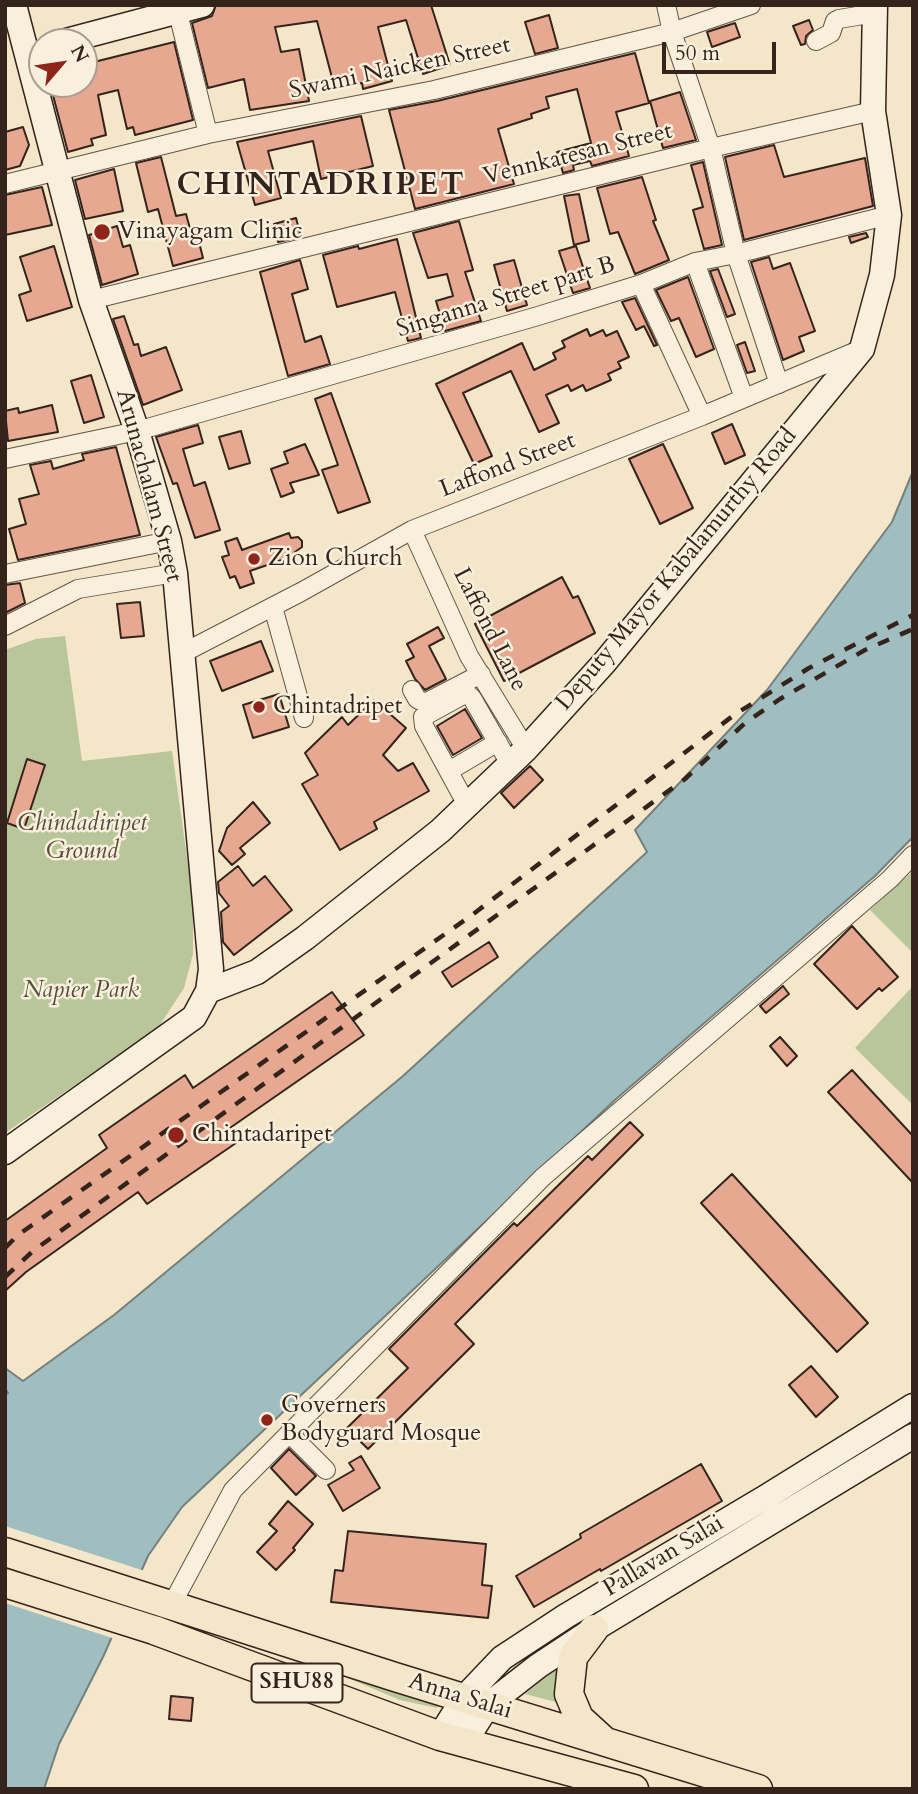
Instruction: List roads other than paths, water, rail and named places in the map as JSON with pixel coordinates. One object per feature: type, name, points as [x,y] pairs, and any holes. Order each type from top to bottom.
[{"type":"main road","name":"Arunachalam Street","points":[[14,5],[28,38]]},
{"type":"main road","points":[[98,31],[177,8],[202,5]]},
{"type":"main road","name":"Deputy Mayor Kabalamurthy Road","points":[[208,991],[257,972],[305,938],[440,831],[518,757],[604,663],[862,349],[882,275],[889,215],[873,111],[875,9]]},
{"type":"main road","name":"Arunachalam Street","points":[[5,1152],[194,1017],[208,991],[211,970],[183,653],[169,541],[137,431],[91,300],[57,172],[42,98]]},
{"type":"main road","name":"Pallavan Salai","points":[[452,1739],[502,1658],[566,1616],[913,1406]]},
{"type":"main road","name":"Pallavan Salai","points":[[476,1701],[538,1666],[594,1629],[913,1436]]},
{"type":"main road","name":"SHU88","points":[[5,1552],[167,1604]]},
{"type":"main road","name":"Anna Salai","points":[[5,1583],[154,1630],[452,1739],[634,1789]]},
{"type":"main road","name":"Anna Salai","points":[[167,1604],[758,1789]]},
{"type":"main road","points":[[594,1629],[573,1657],[569,1694],[579,1718],[607,1743]]},
{"type":"street","points":[[666,5],[672,32],[711,148],[736,254],[779,384]]},
{"type":"street","name":"Swami Naicken Street","points":[[5,184],[208,134],[434,90],[672,32],[751,5]]},
{"type":"street","points":[[177,8],[208,134]]},
{"type":"street","points":[[816,41],[831,33],[839,19],[875,9]]},
{"type":"street","name":"Vennkatesan Street","points":[[91,300],[873,111]]},
{"type":"street","name":"Singanna Street part B","points":[[5,458],[137,431],[538,316],[640,284],[695,262],[889,215]]},
{"type":"street","points":[[695,262],[744,398]]},
{"type":"street","points":[[640,284],[702,416]]},
{"type":"street","name":"Laffond Street","points":[[183,653],[412,530],[702,416],[862,349]]},
{"type":"street","name":"Laffond Lane","points":[[412,530],[518,757]]},
{"type":"street","points":[[5,574],[169,541]]},
{"type":"street","points":[[5,626],[78,589],[175,573]]},
{"type":"street","points":[[272,607],[304,718]]},
{"type":"street","points":[[412,690],[417,699],[425,703],[481,674]]},
{"type":"street","points":[[467,805],[424,726],[423,717],[468,694],[498,742],[518,757]]},
{"type":"street","points":[[449,771],[498,742]]},
{"type":"street","points":[[167,1604],[233,1490],[543,1177],[890,879],[913,855]]},
{"type":"street","points":[[289,1433],[326,1470]]},
{"type":"water","points":[[913,471],[913,837],[875,876],[616,1099],[182,1507],[148,1556],[103,1657],[59,1744],[44,1789],[5,1789],[5,1395],[8,1393],[5,1388],[5,1368],[23,1381],[114,1315],[403,1076],[647,852],[635,830],[767,690],[892,522]]},
{"type":"railway","points":[[5,1248],[18,1235],[472,915],[734,715],[809,668],[913,615]]},
{"type":"railway","points":[[5,1277],[33,1251],[685,779],[745,723],[780,699],[865,650],[913,629]]},
{"type":"place","name":"Vinayagam Clinic","points":[[102,232]]},
{"type":"place","name":"Zion Church","points":[[254,559]]},
{"type":"place","name":"Chintadripet","points":[[259,707]]},
{"type":"place","name":"Chintadaripet","points":[[176,1135]]},
{"type":"place","name":"Governers Bodyguard Mosque","points":[[267,1420]]},
{"type":"district","name":"CHINTADRIPET","points":[[321,187]]},
{"type":"park label","name":"Chindadiripet Ground","points":[[82,838]]},
{"type":"park label","name":"Napier Park","points":[[81,991]]}]
